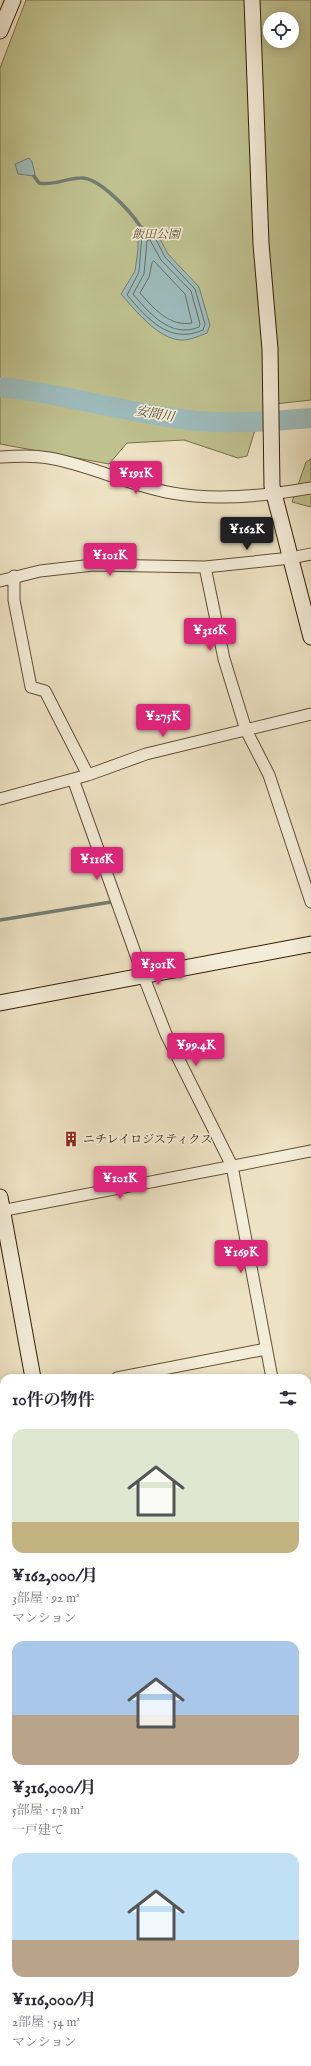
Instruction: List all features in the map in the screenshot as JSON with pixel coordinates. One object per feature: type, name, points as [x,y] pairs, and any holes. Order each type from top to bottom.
[{"type":"street","points":[[0,31],[13,0]]},
{"type":"street","points":[[252,0],[261,244],[270,349],[272,490],[309,616],[311,637]]},
{"type":"street","points":[[0,457],[28,455],[50,458],[172,493],[233,497],[272,490],[311,488]]},
{"type":"street","points":[[0,580],[40,571],[93,565],[205,567],[291,558],[311,554]]},
{"type":"street","points":[[205,567],[224,660],[246,730],[269,775],[311,902]]},
{"type":"street","points":[[14,576],[14,600],[31,687],[45,691],[88,775]]},
{"type":"street","points":[[0,799],[88,775],[146,754],[311,714]]},
{"type":"street","points":[[73,779],[143,975],[166,1034],[232,1166],[271,1374]]},
{"type":"street","points":[[0,1003],[311,944]]},
{"type":"street","points":[[32,1374],[1,1206],[311,1151]]},
{"type":"street","points":[[138,1374],[266,1349]]},
{"type":"green space","name":"飯田公園","points":[[26,0],[311,0],[311,400],[274,404],[255,430],[247,456],[238,458],[184,440],[127,443],[109,464],[0,444],[0,68]]},
{"type":"green space","points":[[311,459],[311,507],[292,502],[306,462]]},
{"type":"water","points":[[29,158],[32,162],[35,174],[34,176],[18,174],[15,164]]},
{"type":"water","points":[[140,226],[154,228],[168,254],[199,287],[210,325],[207,333],[186,340],[171,338],[155,329],[147,322],[121,294],[135,271],[138,250],[138,228]]},
{"type":"waterway","points":[[34,176],[39,183],[44,184],[76,178],[88,179],[97,183],[114,196],[130,212],[140,226]]},
{"type":"waterway","name":"安間川","points":[[0,387],[50,394],[149,414],[198,421],[241,422],[311,418]]},
{"type":"waterway","points":[[0,920],[111,902],[113,905]]},
{"type":"place","name":"ニチレイロジスティクス","points":[[71,1139]]}]
